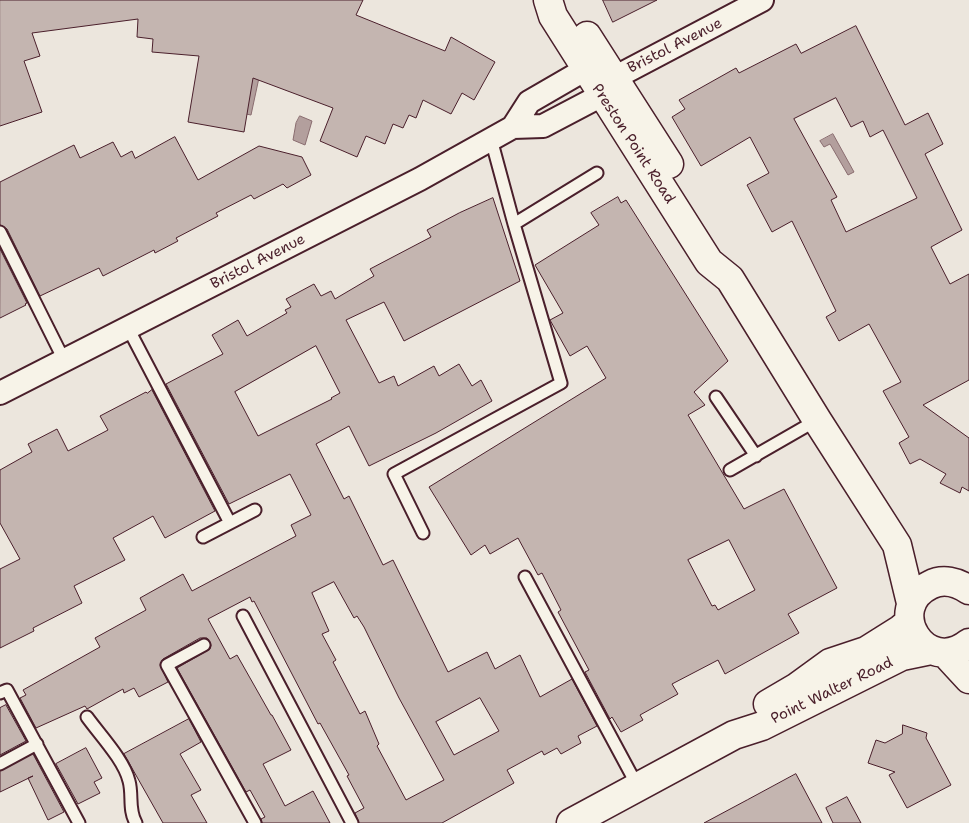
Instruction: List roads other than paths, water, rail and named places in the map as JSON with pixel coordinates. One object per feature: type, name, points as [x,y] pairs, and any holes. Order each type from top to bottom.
[{"type":"main road","name":"Preston Point Road","points":[[548,0],[552,16],[586,69],[608,86]]},
{"type":"main road","name":"Preston Point Road","points":[[558,0],[568,8],[608,86],[709,262],[730,279],[897,545],[910,612]]},
{"type":"main road","name":"Preston Point Road","points":[[897,545],[961,585]]},
{"type":"main road","name":"Point Walter Road","points":[[734,735],[757,711],[797,687],[820,669],[836,661],[866,651],[901,629],[907,624],[917,594],[924,587],[934,582],[961,585]]},
{"type":"main road","points":[[910,612],[911,629],[916,638],[948,649],[969,679]]},
{"type":"main road","name":"Point Walter Road","points":[[571,823],[734,735],[762,726],[902,656],[948,649]]},
{"type":"street","name":"Bristol Avenue","points":[[0,393],[420,180],[513,127],[543,126],[608,86],[638,64],[762,0]]},
{"type":"street","name":"Bristol Avenue","points":[[513,127],[529,102],[586,69]]},
{"type":"lane","points":[[423,532],[394,474],[561,383],[491,139]]},
{"type":"lane","points":[[514,224],[597,173]]},
{"type":"lane","points":[[0,232],[64,360]]},
{"type":"lane","points":[[128,328],[230,523]]},
{"type":"lane","points":[[716,397],[756,456]]},
{"type":"lane","points":[[730,470],[817,420]]},
{"type":"lane","points":[[204,537],[255,510]]},
{"type":"lane","points":[[525,577],[638,787]]},
{"type":"lane","points":[[243,616],[352,823]]},
{"type":"lane","points":[[204,645],[168,665],[255,823]]},
{"type":"lane","points":[[0,693],[7,690],[79,823]]},
{"type":"lane","points":[[87,717],[119,760],[129,780],[131,808],[136,823]]},
{"type":"lane","points":[[0,764],[37,744]]}]
